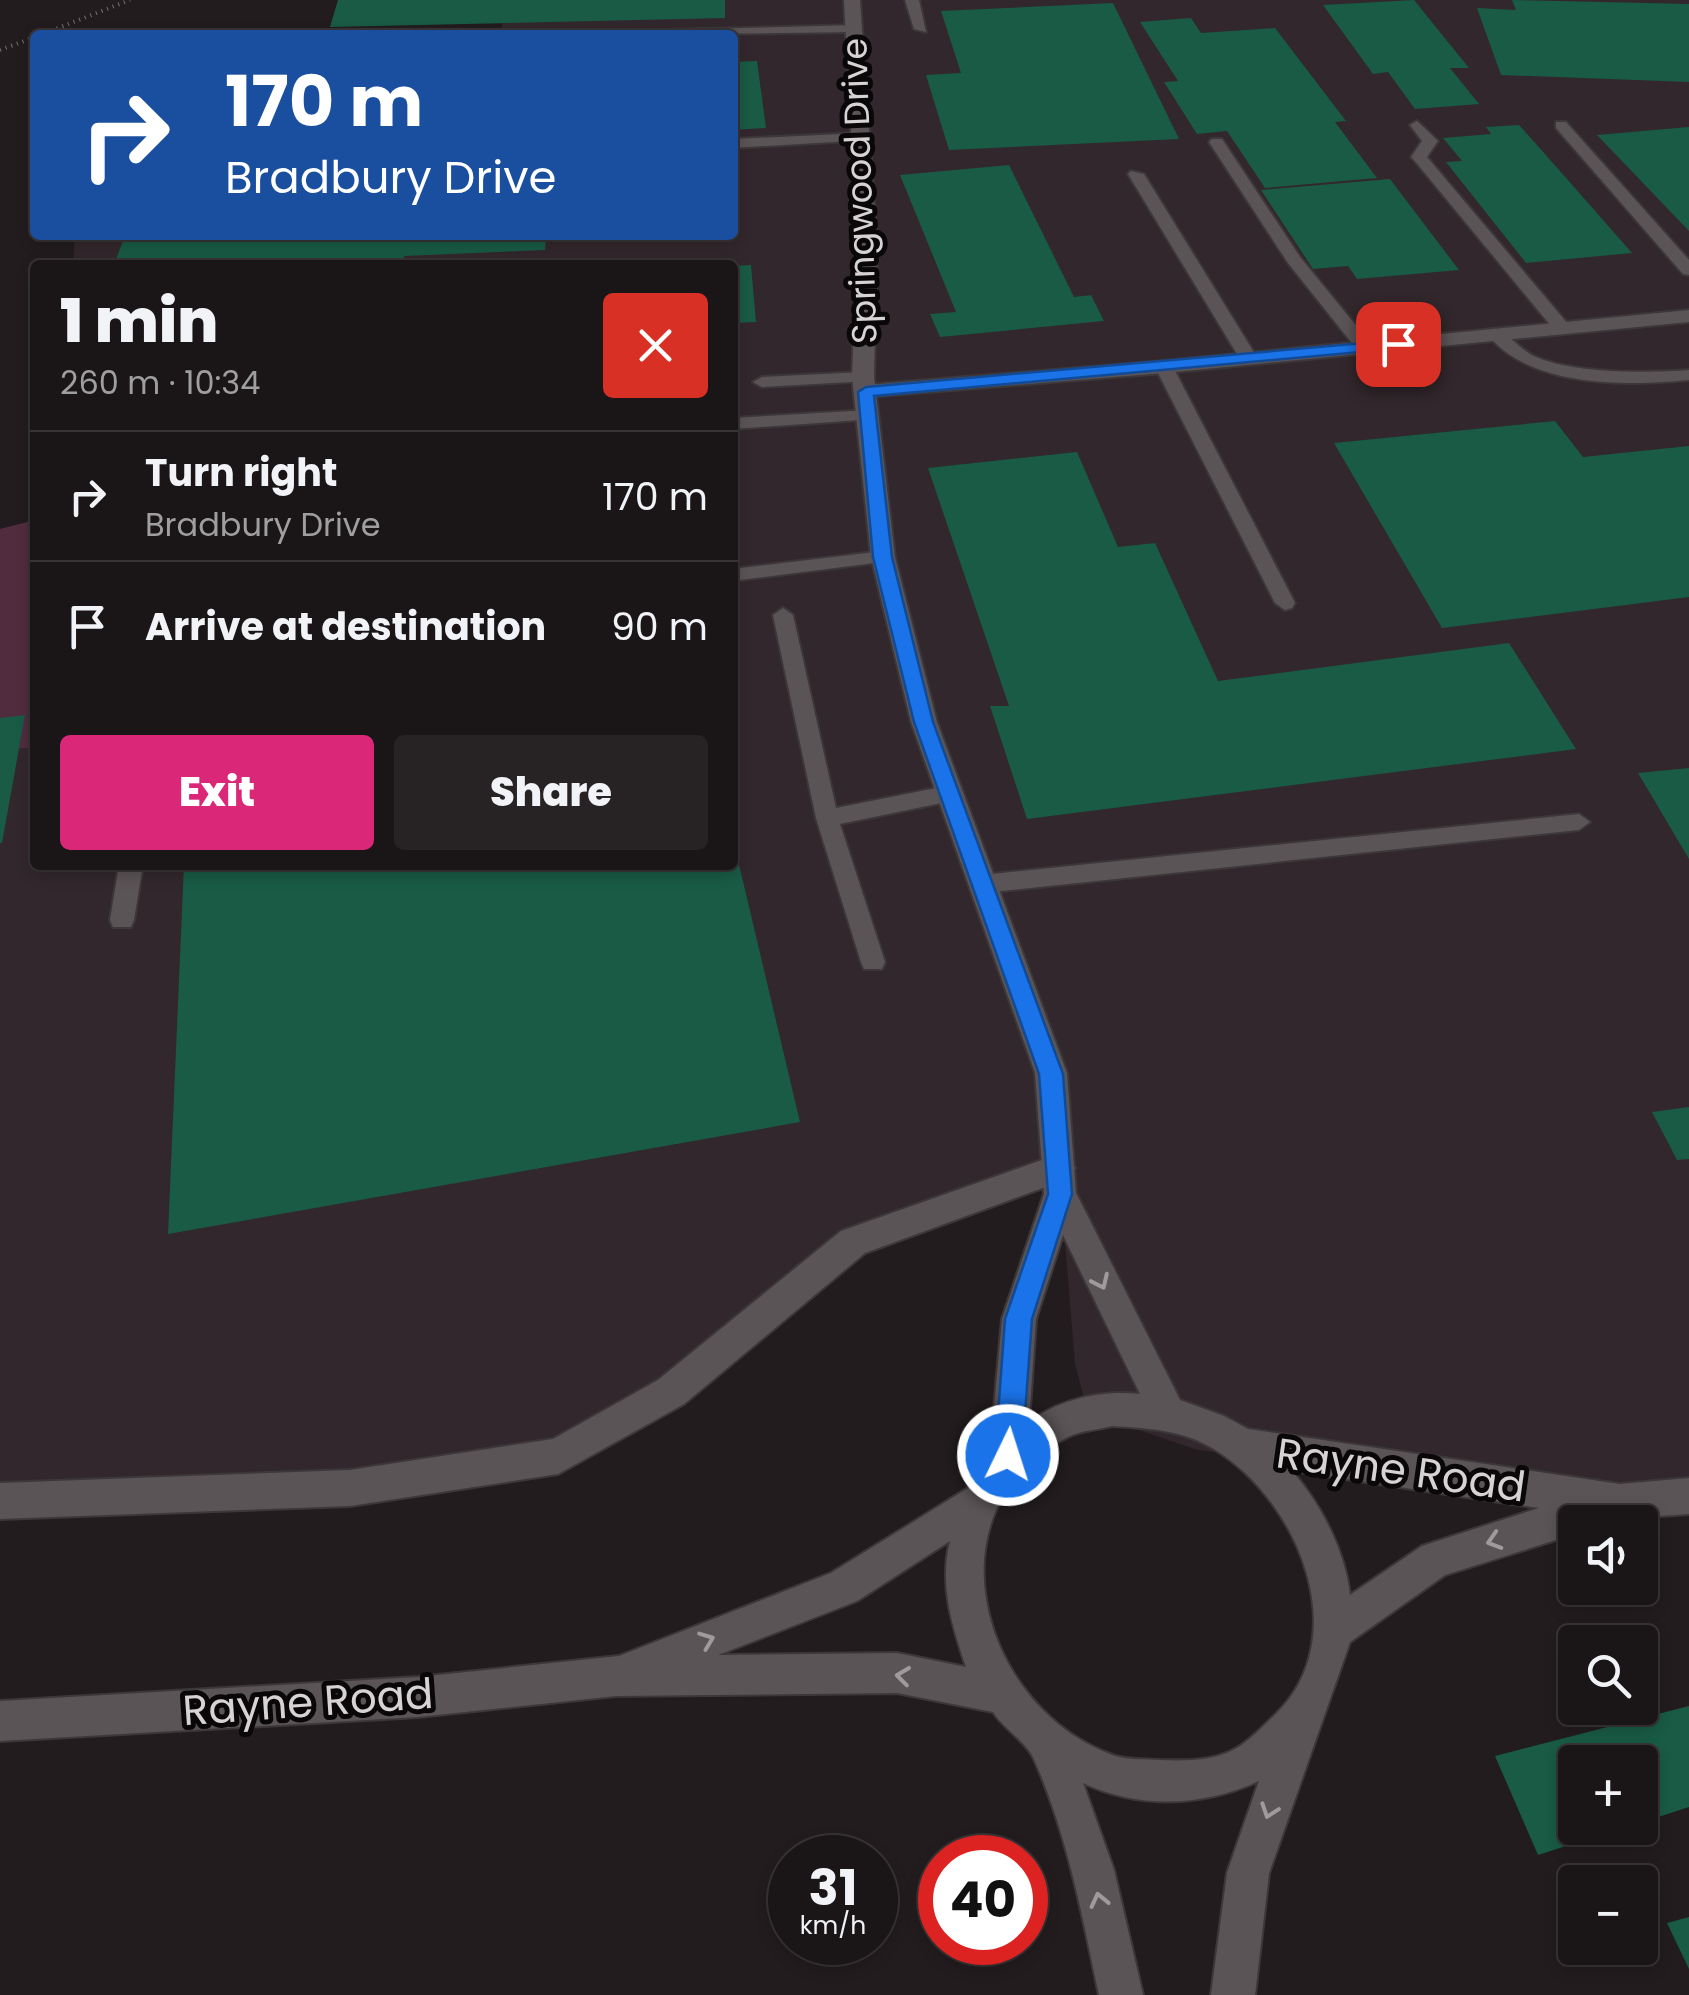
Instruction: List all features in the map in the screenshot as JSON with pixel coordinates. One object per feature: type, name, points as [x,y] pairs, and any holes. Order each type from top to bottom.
[{"type":"street","name":"Springwood Drive","points":[[852,0],[868,246],[866,394],[882,557],[924,722],[1051,1074],[1060,1181],[1167,1412]]},
{"type":"street","points":[[866,394],[1689,316]]},
{"type":"street","name":"Springwood Drive","points":[[1008,1455],[1018,1319],[1060,1181]]},
{"type":"street","points":[[0,1501],[350,1488],[558,1456],[671,1392],[853,1242],[1060,1181]]},
{"type":"street","name":"Rayne Road","points":[[1240,1446],[1278,1480],[1309,1524],[1325,1564],[1332,1631],[1324,1672],[1300,1719],[1248,1765],[1184,1783],[1114,1776],[1049,1745],[998,1693],[968,1630],[961,1565],[976,1504],[1008,1455],[1056,1423],[1112,1409],[1167,1412],[1240,1446],[1620,1502]]},
{"type":"street","name":"Rayne Road","points":[[1332,1631],[1435,1559],[1620,1502],[1689,1496]]},
{"type":"street","name":"Rayne Road","points":[[616,1676],[843,1586],[976,1504]]},
{"type":"street","name":"Rayne Road","points":[[0,1721],[418,1697],[616,1676],[897,1673],[998,1693]]},
{"type":"street","points":[[1233,1995],[1248,1873],[1300,1719]]},
{"type":"street","points":[[1049,1745],[1093,1870],[1121,1995]]},
{"type":"lane","points":[[912,0],[921,29]]},
{"type":"lane","points":[[738,32],[854,28]]},
{"type":"lane","points":[[1417,125],[1430,141],[1420,157],[1562,328]]},
{"type":"lane","points":[[1561,125],[1689,270]]},
{"type":"lane","points":[[738,144],[863,137]]},
{"type":"lane","points":[[1217,142],[1294,260],[1366,348]]},
{"type":"lane","points":[[1136,174],[1250,359]]},
{"type":"lane","points":[[1496,334],[1510,349],[1533,362],[1608,374],[1689,375]]},
{"type":"lane","points":[[1164,368],[1285,603]]},
{"type":"lane","points":[[762,382],[866,394]]},
{"type":"lane","points":[[738,423],[866,394]]},
{"type":"lane","points":[[738,574],[882,557]]},
{"type":"lane","points":[[783,614],[828,818],[873,962]]},
{"type":"lane","points":[[828,818],[951,794]]},
{"type":"lane","points":[[982,884],[1579,822]]},
{"type":"lane","points":[[122,920],[131,870]]},
{"type":"path","points":[[52,30],[130,0]]},
{"type":"path","points":[[0,50],[30,39]]},
{"type":"shaded area","points":[[508,0],[1689,0],[1689,1496],[1620,1502],[1198,1450],[1088,1413],[1075,1364],[1059,1169],[853,1242],[558,1456],[0,1507],[0,751],[30,748],[30,870],[738,870],[738,260],[73,260],[75,240],[738,240],[738,30],[501,30]]},
{"type":"shaded area","points":[[30,521],[30,748],[0,751],[0,529]]},
{"type":"building","points":[[338,0],[725,0],[725,18],[330,27]]},
{"type":"building","points":[[1414,0],[1469,68],[1450,68],[1479,104],[1415,109],[1388,72],[1373,74],[1323,5]]},
{"type":"building","points":[[1512,0],[1689,4],[1689,82],[1501,75],[1477,8],[1516,10]]},
{"type":"building","points":[[1113,3],[1179,139],[949,150],[926,75],[961,73],[941,11]]},
{"type":"building","points":[[1191,18],[1201,33],[1275,28],[1346,121],[1335,122],[1377,178],[1265,188],[1227,131],[1197,134],[1164,82],[1178,81],[1140,22]]},
{"type":"building","points":[[757,61],[766,128],[738,130],[738,62]]},
{"type":"building","points":[[1519,125],[1632,253],[1526,263],[1446,162],[1462,161],[1443,138],[1491,134],[1486,127]]},
{"type":"building","points":[[1689,127],[1689,231],[1597,135]]},
{"type":"building","points":[[1009,165],[1074,297],[1091,295],[1104,321],[940,337],[930,314],[956,312],[900,175]]},
{"type":"building","points":[[1390,179],[1459,270],[1357,279],[1348,266],[1313,269],[1261,190]]},
{"type":"building","points":[[123,240],[546,240],[545,250],[404,256],[403,260],[116,260]]},
{"type":"building","points":[[751,265],[756,322],[738,323],[738,266]]},
{"type":"building","points":[[1555,421],[1583,457],[1689,446],[1689,597],[1442,628],[1334,443]]},
{"type":"building","points":[[1077,452],[1118,547],[1155,543],[1218,681],[1509,643],[1576,749],[1027,819],[990,706],[1009,706],[928,468]]},
{"type":"building","points":[[25,715],[2,843],[0,843],[0,718]]},
{"type":"building","points":[[1689,768],[1689,859],[1638,773]]},
{"type":"building","points":[[738,860],[800,1122],[168,1234],[184,870],[738,870]]},
{"type":"building","points":[[1689,1107],[1689,1159],[1677,1160],[1652,1112]]},
{"type":"building","points":[[1689,1706],[1689,1807],[1658,1817],[1658,1745],[1558,1745],[1558,1845],[1569,1845],[1538,1855],[1495,1756],[1615,1725],[1658,1725],[1658,1714]]},
{"type":"building","points":[[1689,1917],[1689,1969],[1667,1923]]},
{"type":"route","points":[[1008,1455],[1018,1319],[1060,1194],[1051,1074],[924,722],[882,557],[866,392],[1398,344]]}]
